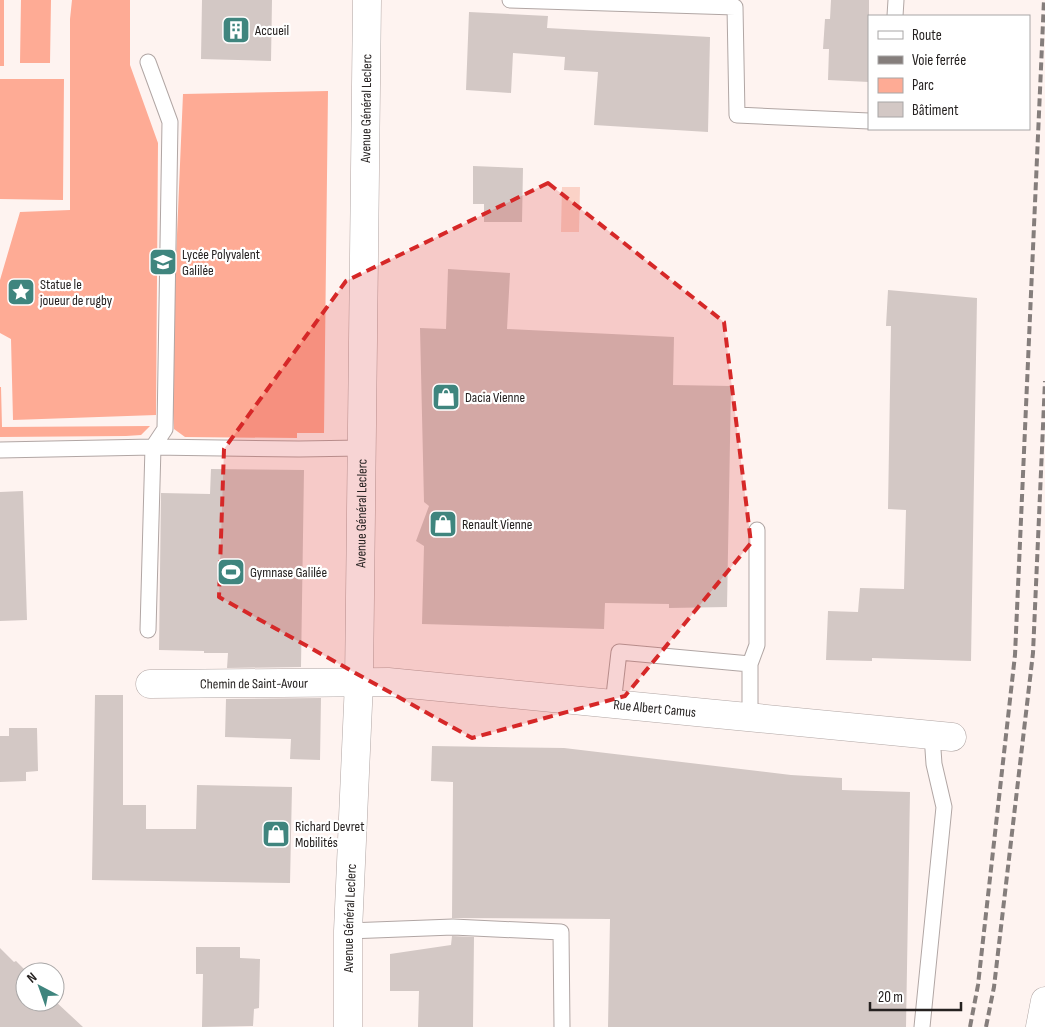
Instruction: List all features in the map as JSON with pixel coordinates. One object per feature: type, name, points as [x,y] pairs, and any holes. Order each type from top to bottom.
[{"type":"main road","name":"Avenue Général Leclerc","points":[[348,1027],[348,931],[359,682],[360,448],[367,0]]},
{"type":"main road","name":"Chemin de Saint-Avour","points":[[150,684],[327,684],[359,682]]},
{"type":"main road","name":"Rue Albert Camus","points":[[359,682],[388,682],[942,736]]},
{"type":"main road","points":[[1040,1027],[1045,1001]]},
{"type":"lane","points":[[510,0],[735,7],[737,114],[868,121]]},
{"type":"lane","points":[[895,15],[896,0]]},
{"type":"lane","points":[[148,62],[170,122],[164,429],[153,447],[148,630]]},
{"type":"lane","points":[[0,450],[153,447],[360,448]]},
{"type":"lane","points":[[750,718],[750,664],[757,645],[757,530]]},
{"type":"lane","points":[[613,704],[619,652],[750,664]]},
{"type":"lane","points":[[922,1027],[944,807],[934,764],[942,736]]},
{"type":"lane","points":[[348,931],[453,927],[561,932],[562,1027]]},
{"type":"highlighted area","points":[[548,183],[724,322],[751,543],[625,696],[472,738],[219,597],[224,449],[346,281]]},
{"type":"green space","points":[[0,0],[4,0],[4,66],[0,66]]},
{"type":"green space","points":[[21,0],[51,0],[50,63],[20,63]]},
{"type":"green space","points":[[72,0],[130,0],[130,65],[158,143],[156,415],[13,420],[11,339],[0,333],[0,280],[20,212],[70,210],[70,19]]},
{"type":"green space","points":[[0,79],[64,79],[63,200],[0,199]]},
{"type":"green space","points":[[328,91],[324,433],[297,433],[297,438],[185,437],[174,429],[171,375],[183,94]]},
{"type":"green space","points":[[0,387],[2,427],[150,426],[141,435],[0,437]]},
{"type":"shaded area","points":[[562,187],[580,187],[579,232],[561,232]]},
{"type":"building","name":"Accueil","points":[[202,0],[272,0],[271,61],[201,59]]},
{"type":"building","points":[[831,0],[869,0],[868,82],[828,80],[829,49],[823,49],[825,19],[830,19]]},
{"type":"building","points":[[469,12],[548,16],[547,28],[710,37],[708,132],[594,125],[598,72],[564,70],[565,57],[513,53],[511,93],[466,90]]},
{"type":"building","points":[[473,166],[523,168],[522,222],[484,222],[484,204],[473,204]]},
{"type":"building","points":[[448,269],[510,273],[507,329],[674,337],[673,385],[731,386],[727,607],[669,608],[669,604],[605,603],[604,629],[422,624],[424,546],[416,541],[429,506],[424,502],[420,328],[446,329]]},
{"type":"building","points":[[888,290],[977,298],[971,661],[872,658],[872,661],[826,660],[828,611],[858,612],[860,588],[904,589],[906,510],[888,509],[891,326],[886,326]]},
{"type":"building","name":"Gymnase Galilée","points":[[211,469],[304,470],[301,667],[227,668],[228,653],[159,650],[161,493],[210,494]]},
{"type":"building","points":[[23,491],[27,620],[0,621],[0,492]]},
{"type":"building","points":[[95,695],[123,695],[123,805],[146,805],[146,829],[196,829],[197,785],[292,787],[290,883],[92,880]]},
{"type":"building","points":[[321,698],[320,760],[290,759],[291,739],[225,737],[226,699]]},
{"type":"building","points":[[9,728],[37,728],[38,771],[26,772],[26,781],[0,782],[0,736],[9,736]]},
{"type":"building","points":[[432,746],[564,748],[791,775],[842,778],[842,790],[910,792],[906,1027],[608,1027],[610,919],[452,918],[453,782],[431,781]]},
{"type":"building","points":[[452,936],[474,937],[473,1027],[418,1027],[419,991],[390,991],[390,954],[451,945]]},
{"type":"building","points":[[196,947],[240,947],[240,958],[260,959],[259,1008],[254,1009],[253,1026],[202,1027],[203,974],[196,974]]},
{"type":"building","points":[[0,948],[14,962],[16,961],[17,962],[15,962],[15,1012],[65,1012],[65,1010],[83,1027],[0,1027]]},
{"type":"railway","points":[[970,1027],[978,985],[1015,655],[1044,0]]},
{"type":"railway","points":[[986,1027],[994,987],[1033,653],[1045,381]]},
{"type":"place","name":"Accueil","points":[[236,30]]},
{"type":"place","name":"Lycée Polyvalent Galilée","points":[[163,262]]},
{"type":"place","name":"Statue le joueur de rugby","points":[[21,292]]},
{"type":"place","name":"Dacia Vienne","points":[[446,397]]},
{"type":"place","name":"Renault Vienne","points":[[443,524]]},
{"type":"place","name":"Gymnase Galilée","points":[[231,572]]},
{"type":"place","name":"Richard Devret Mobilités","points":[[276,834]]}]
